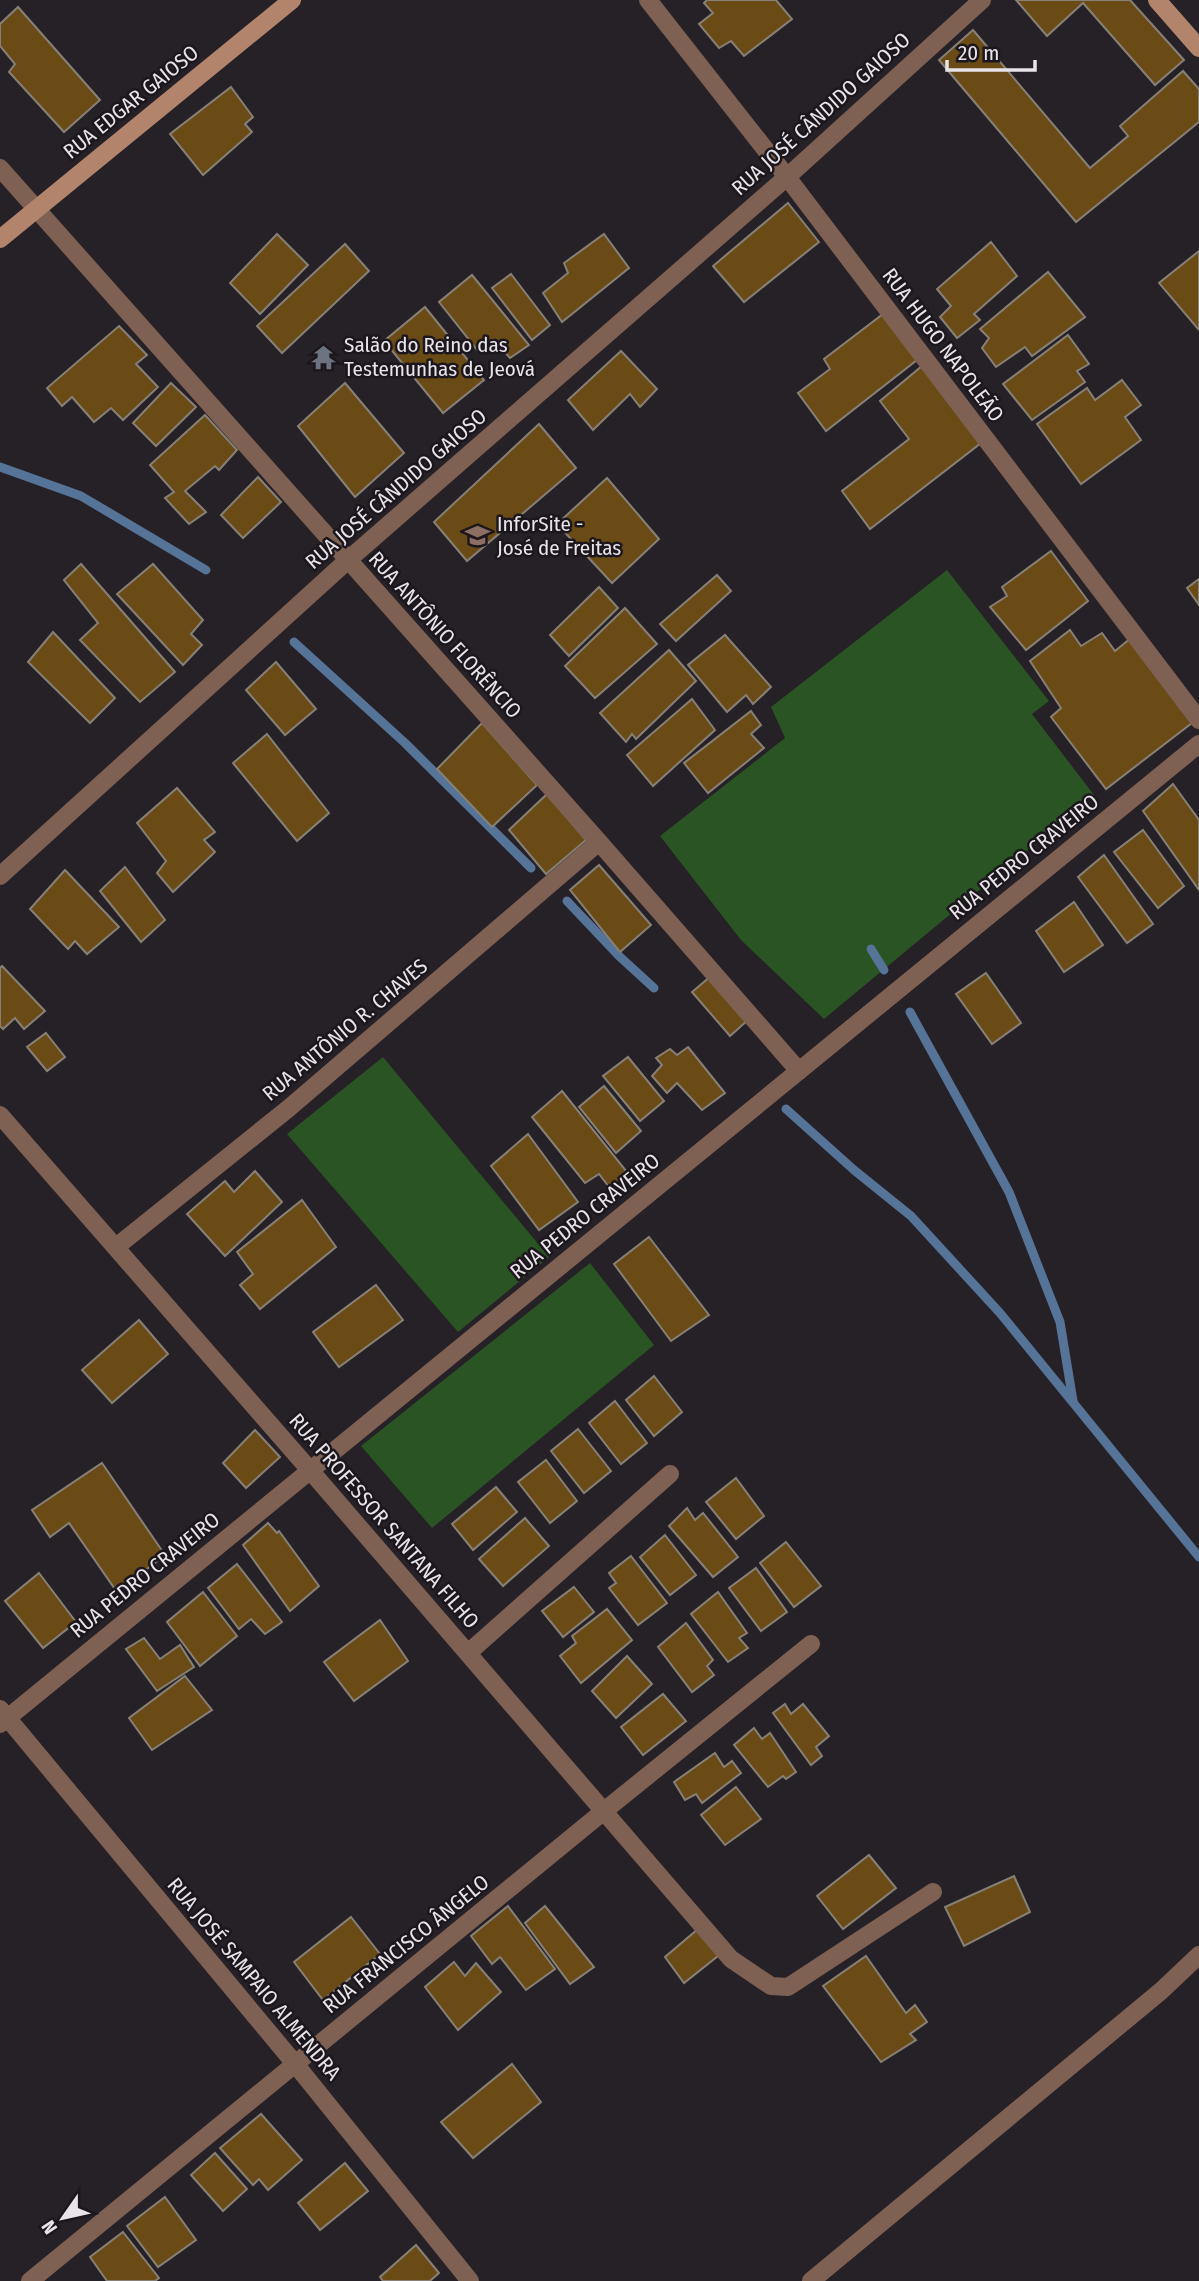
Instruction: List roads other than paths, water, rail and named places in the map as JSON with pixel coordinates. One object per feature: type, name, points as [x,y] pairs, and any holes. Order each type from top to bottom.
[{"type":"main road","name":"RUA EDGAR GAIOSO","points":[[0,239],[292,0]]},
{"type":"main road","points":[[1157,0],[1199,48]]},
{"type":"street","name":"RUA HUGO NAPOLEÃO","points":[[648,0],[787,177],[1199,720]]},
{"type":"street","name":"RUA JOSÉ CÂNDIDO GAIOSO","points":[[0,876],[348,560],[787,177],[982,0]]},
{"type":"street","name":"RUA ANTÔNIO FLORÊNCIO","points":[[0,168],[799,1071]]},
{"type":"street","name":"RUA PEDRO CRAVEIRO","points":[[3,1717],[1199,744]]},
{"type":"street","name":"RUA ANTÔNIO R. CHAVES","points":[[116,1247],[289,1108],[599,842]]},
{"type":"street","name":"RUA PROFESSOR SANTANA FILHO","points":[[0,1115],[731,1959],[771,1986],[788,1987],[933,1892]]},
{"type":"street","points":[[468,1653],[670,1474]]},
{"type":"street","name":"RUA FRANCISCO ÂNGELO","points":[[30,2281],[811,1644]]},
{"type":"street","name":"RUA JOSÉ SAMPAIO ALMENDRA","points":[[3,1717],[296,2064],[470,2281]]},
{"type":"street","points":[[811,2281],[1161,1991],[1199,1955]]},
{"type":"waterway","points":[[0,467],[81,496],[206,570]]},
{"type":"waterway","points":[[294,642],[405,743],[531,868]]},
{"type":"waterway","points":[[567,901],[619,956],[654,988]]},
{"type":"waterway","points":[[871,949],[884,970]]},
{"type":"waterway","points":[[910,1012],[1009,1192],[1060,1322],[1073,1401]]},
{"type":"waterway","points":[[786,1109],[854,1170],[911,1216],[1000,1313],[1199,1557]]},
{"type":"place","name":"Salão do Reino das Testemunhas de Jeová","points":[[324,357]]},
{"type":"place","name":"InforSite - José de Freitas","points":[[477,536]]}]
